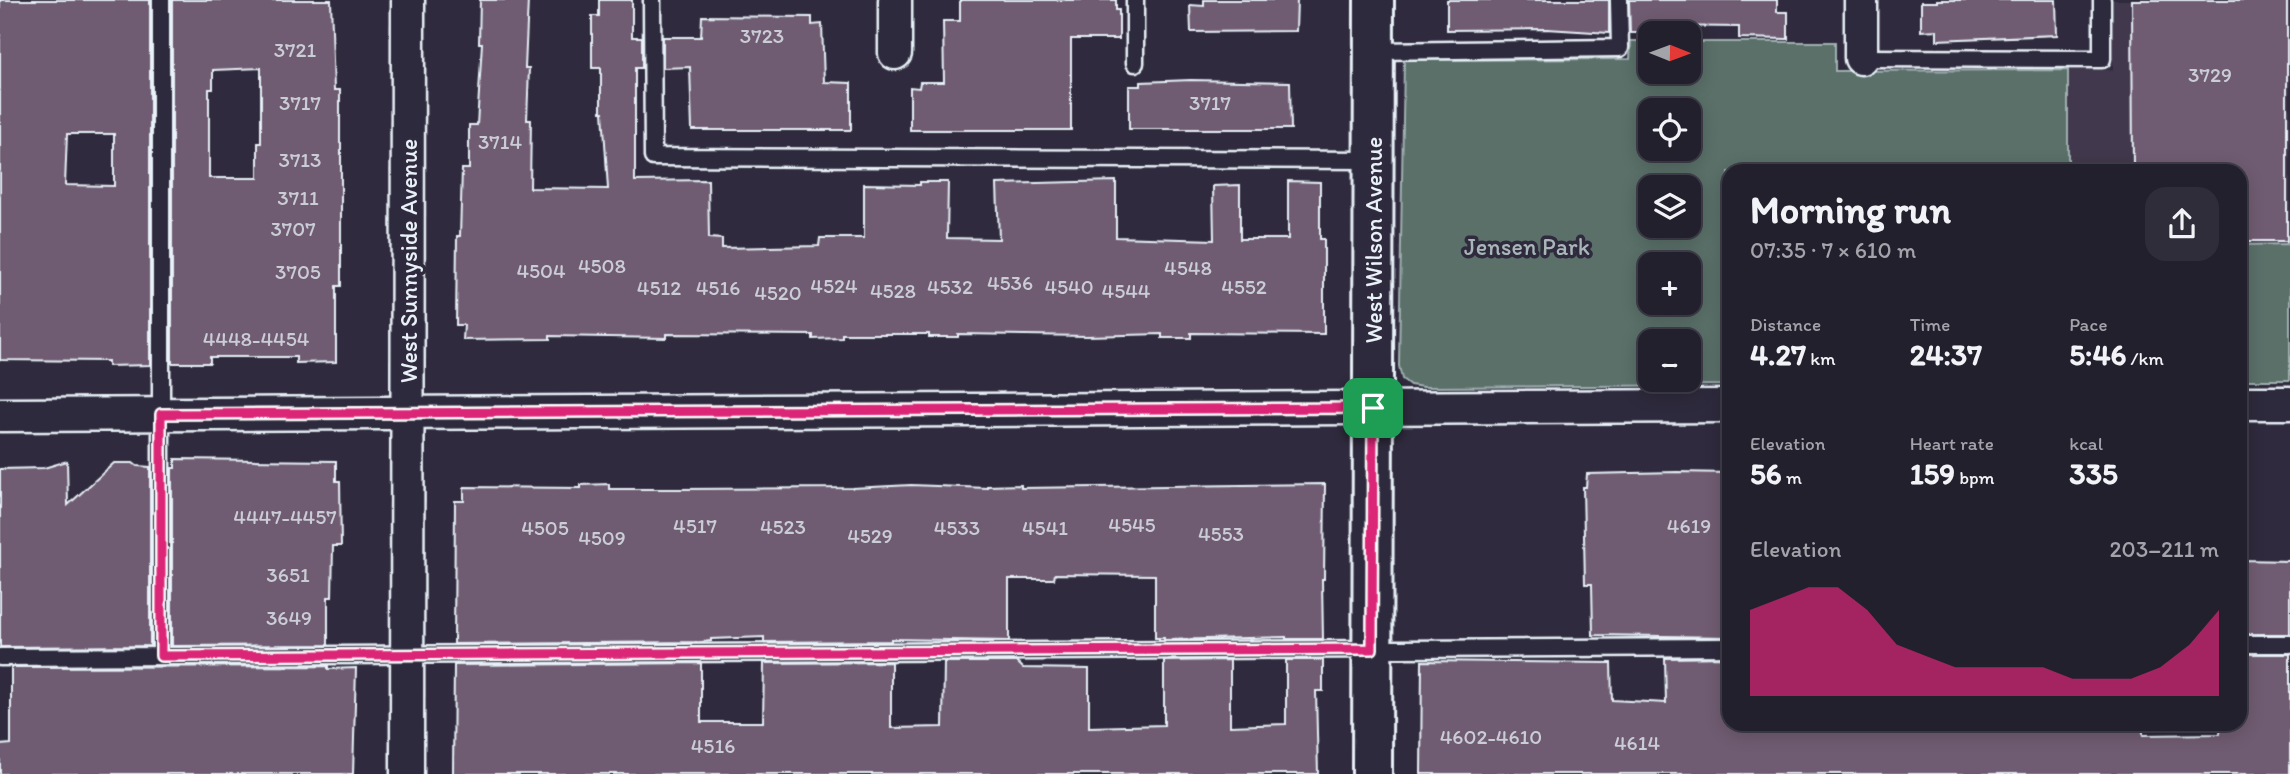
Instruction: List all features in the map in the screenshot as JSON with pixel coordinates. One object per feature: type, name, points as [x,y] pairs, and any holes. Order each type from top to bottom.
[{"type":"street","name":"West Sunnyside Avenue","points":[[407,774],[408,0]]},
{"type":"street","points":[[895,0],[895,53]]},
{"type":"street","name":"West Wilson Avenue","points":[[1372,774],[1374,0]]},
{"type":"street","points":[[1861,0],[1861,58]]},
{"type":"street","points":[[2247,404],[2290,403]]},
{"type":"street","points":[[0,415],[1722,406]]},
{"type":"lane","points":[[161,0],[161,656]]},
{"type":"lane","points":[[653,0],[653,157],[1374,160]]},
{"type":"lane","points":[[1135,0],[1135,63]]},
{"type":"lane","points":[[1374,51],[1620,48],[1619,0]]},
{"type":"lane","points":[[1861,58],[2102,59],[2102,0]]},
{"type":"lane","points":[[2247,645],[2290,644]]},
{"type":"lane","points":[[0,657],[1722,648]]},
{"type":"shaded area","points":[[2113,0],[2290,0],[2290,244],[2247,245],[2247,164],[2068,164],[2068,70],[2113,70]]},
{"type":"green space","name":"Jensen Park","points":[[1631,41],[1638,41],[1638,84],[1701,84],[1701,42],[1835,42],[1835,71],[2068,70],[2068,164],[1722,164],[1722,385],[1701,385],[1701,329],[1638,329],[1638,386],[1423,387],[1410,385],[1402,379],[1399,366],[1404,60],[1630,59]]},
{"type":"green space","points":[[2290,244],[2290,380],[2247,380],[2247,245]]},
{"type":"building","points":[[0,0],[150,0],[150,365],[108,366],[108,361],[0,360]],"holes":[[[67,134],[114,134],[114,186],[65,185]]]},
{"type":"building","points":[[172,0],[331,0],[334,90],[340,90],[341,143],[341,286],[336,286],[336,362],[296,363],[296,357],[210,357],[210,363],[172,363]],"holes":[[[261,68],[261,143],[258,143],[258,178],[209,178],[209,89],[213,89],[213,70]]]},
{"type":"building","points":[[480,0],[528,0],[525,68],[529,68],[527,120],[531,120],[530,188],[608,189],[601,112],[601,68],[592,68],[592,16],[599,16],[599,0],[632,0],[632,37],[642,37],[642,68],[635,68],[635,181],[708,180],[709,238],[722,239],[722,248],[819,246],[820,238],[864,238],[864,184],[920,185],[920,182],[948,182],[947,238],[999,239],[997,184],[1116,181],[1116,237],[1214,240],[1213,186],[1240,185],[1240,239],[1288,239],[1288,181],[1320,182],[1320,239],[1324,239],[1324,334],[1191,333],[1191,338],[1162,338],[1162,334],[958,334],[958,337],[929,337],[929,334],[842,334],[842,338],[813,339],[813,335],[666,334],[666,338],[550,336],[550,339],[463,340],[464,325],[456,325],[457,236],[460,236],[462,169],[469,169],[469,125],[477,125],[482,43],[479,43]]},
{"type":"building","points":[[960,0],[1116,0],[1116,10],[1119,10],[1119,39],[1071,39],[1071,130],[910,130],[910,87],[919,88],[920,82],[944,82],[943,21],[960,21]]},
{"type":"building","points":[[1204,0],[1297,0],[1296,31],[1191,32],[1190,5],[1204,6]]},
{"type":"building","points":[[1447,0],[1609,0],[1609,33],[1547,29],[1447,30]]},
{"type":"building","points":[[1629,0],[1777,0],[1777,12],[1788,12],[1788,39],[1739,38],[1739,27],[1701,27],[1701,21],[1638,21],[1638,33],[1630,33]]},
{"type":"building","points":[[2056,0],[2057,35],[1937,40],[1937,30],[1921,31],[1921,2]]},
{"type":"building","points":[[2132,0],[2287,0],[2287,241],[2247,241],[2247,164],[2133,164]]},
{"type":"building","points":[[702,16],[812,17],[812,25],[822,24],[824,82],[851,83],[851,130],[692,130],[690,67],[663,68],[663,37],[701,37]]},
{"type":"building","points":[[1141,82],[1290,82],[1291,129],[1129,129],[1129,86],[1141,86]]},
{"type":"building","points":[[175,459],[336,461],[336,481],[340,481],[341,546],[333,546],[332,597],[328,597],[328,645],[172,646],[172,468],[175,468]]},
{"type":"building","points":[[67,461],[68,505],[114,463],[150,467],[150,646],[0,647],[0,469],[44,468]]},
{"type":"building","points":[[1722,473],[1722,637],[1593,635],[1592,584],[1585,584],[1583,487],[1586,487],[1587,474]]},
{"type":"building","points":[[609,484],[609,489],[1325,484],[1323,639],[1155,638],[1155,575],[1055,574],[1054,579],[1009,579],[1009,641],[891,639],[764,642],[764,637],[711,639],[701,642],[454,644],[455,501],[464,501],[464,487],[581,488],[581,485]]},
{"type":"building","points":[[2247,560],[2290,561],[2290,634],[2247,634]]},
{"type":"building","points":[[2247,654],[2290,654],[2290,774],[1421,774],[1422,661],[1611,663],[1612,700],[1666,703],[1665,658],[1722,657],[1722,731],[2143,731],[2143,735],[2220,734],[2220,731],[2247,731]]},
{"type":"building","points":[[1230,660],[1230,726],[1286,724],[1286,660],[1323,660],[1323,691],[1316,691],[1318,774],[453,774],[454,665],[701,663],[701,722],[763,722],[764,663],[891,662],[891,728],[943,727],[944,662],[1017,662],[1023,668],[1089,669],[1089,727],[1164,725],[1164,661]]},
{"type":"building","points":[[328,666],[328,669],[356,668],[353,774],[0,774],[0,745],[11,744],[11,667]]},
{"type":"route","points":[[1373,408],[1372,649],[161,656],[161,414],[1373,408]]}]
